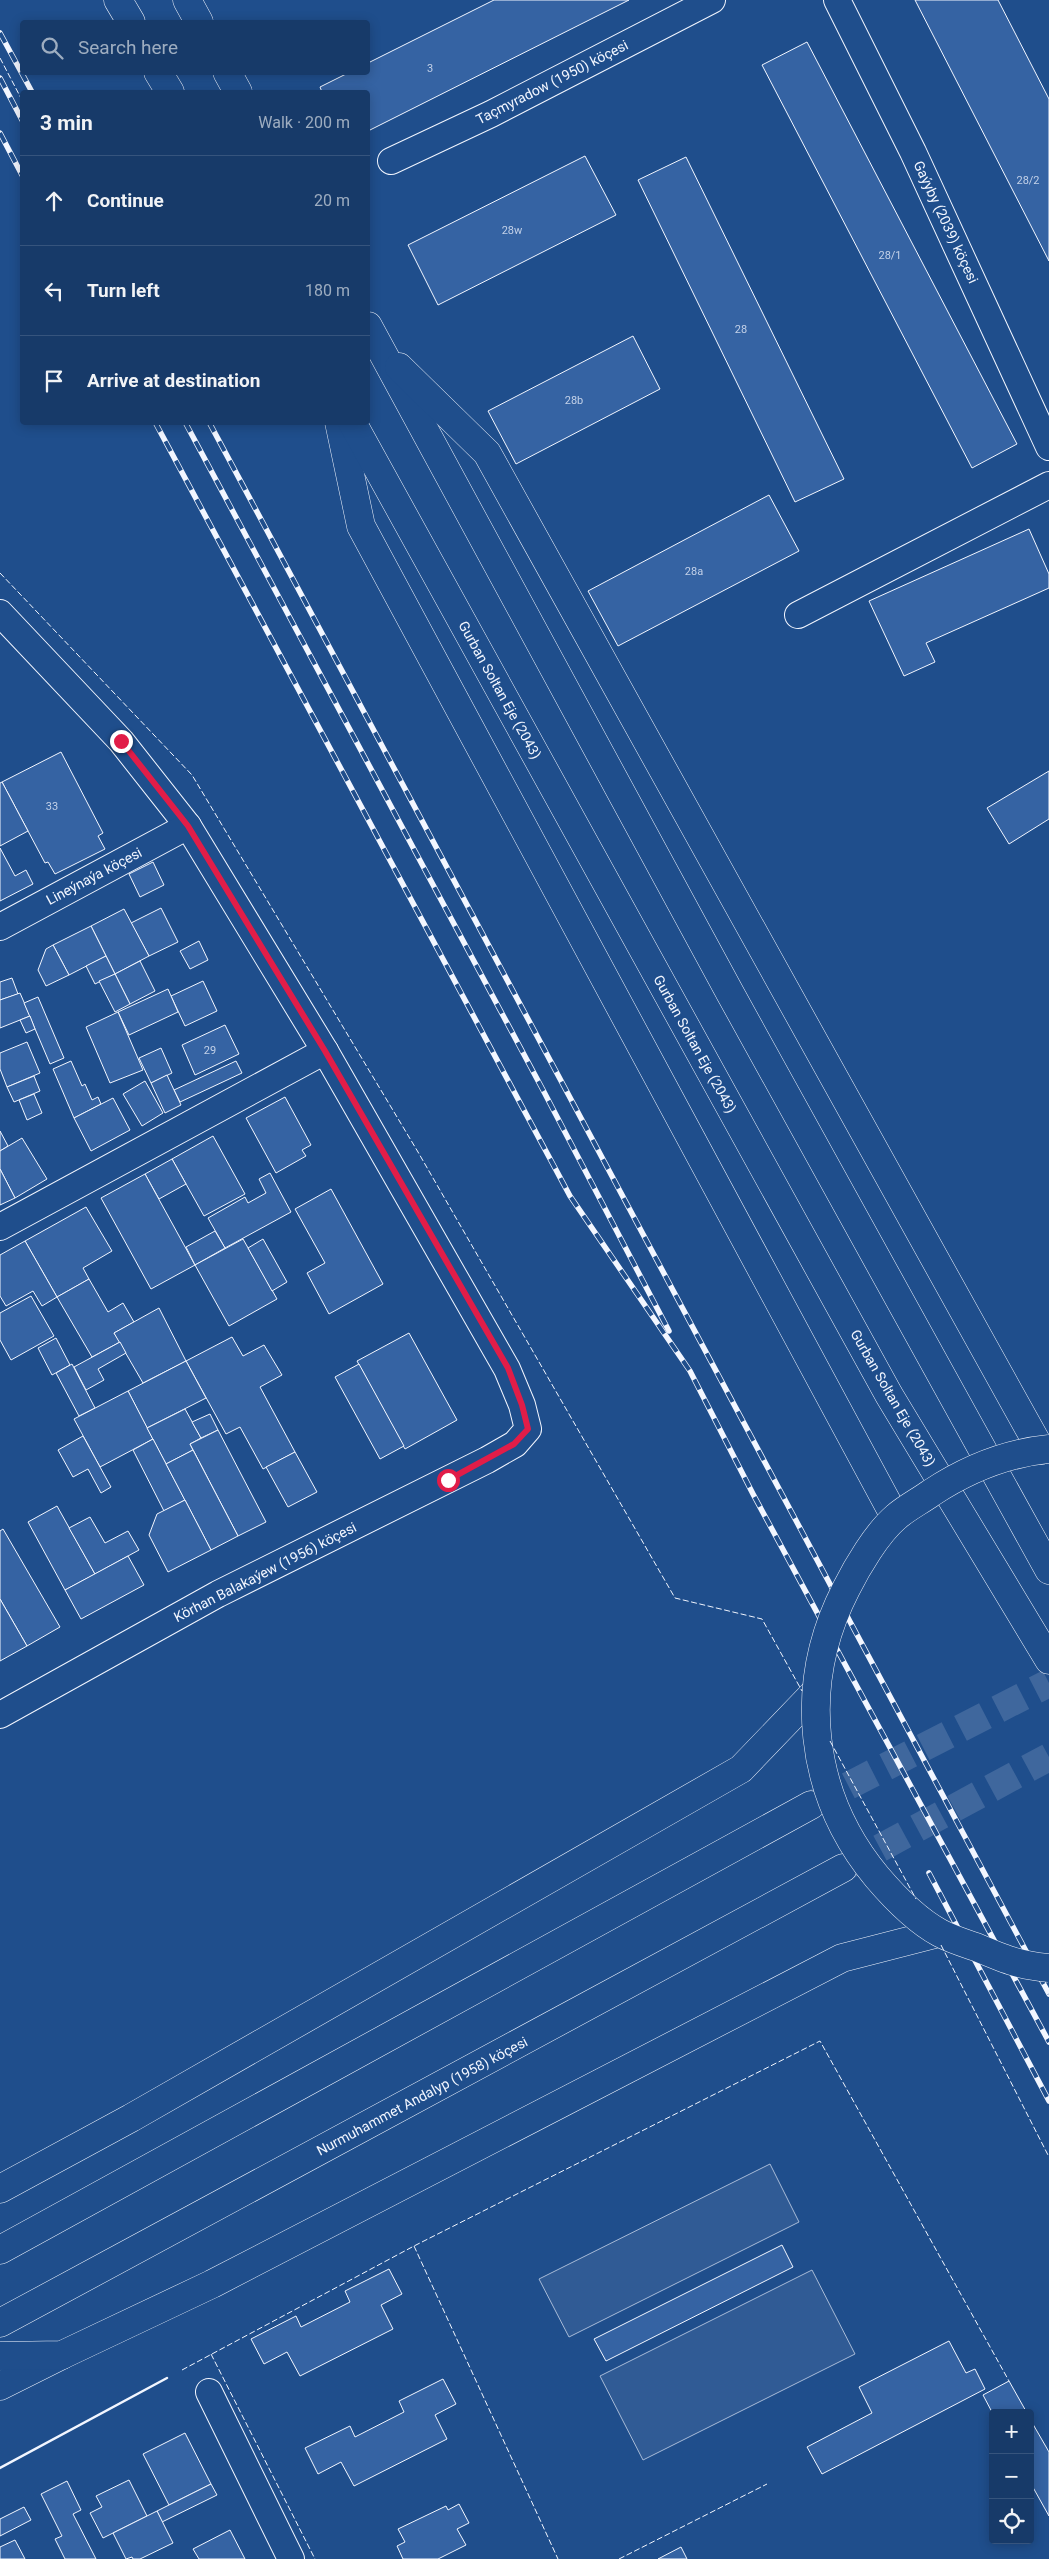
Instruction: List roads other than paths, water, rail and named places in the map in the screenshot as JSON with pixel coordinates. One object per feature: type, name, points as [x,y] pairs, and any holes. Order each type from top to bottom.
[{"type":"main road","points":[[118,0],[130,20]]},
{"type":"main road","points":[[187,0],[198,20]]},
{"type":"main road","points":[[160,75],[169,90]]},
{"type":"main road","points":[[229,75],[237,90]]},
{"type":"main road","points":[[374,337],[487,453],[1045,1449],[997,1460],[955,1478],[895,1517],[860,1562],[831,1617],[821,1652],[815,1692],[818,1749],[832,1804],[854,1846],[894,1898],[939,1932],[1020,1966],[1049,1968]]},
{"type":"main road","points":[[374,337],[734,1001],[1049,1570]]},
{"type":"main road","points":[[341,425],[361,526],[895,1517]]},
{"type":"main road","name":"Gurban Soltan Eje (2043)","points":[[354,425],[889,1395],[1049,1660]]},
{"type":"main road","points":[[0,2189],[131,2118],[741,1769],[815,1692]]},
{"type":"main road","points":[[0,2250],[811,1805]]},
{"type":"main road","name":"Nurmuhammet Andalyp (1958) köçesi","points":[[0,2323],[843,1868]]},
{"type":"main road","points":[[0,2386],[212,2284],[842,1958],[939,1932]]},
{"type":"main road","points":[[0,2356],[62,2355]]},
{"type":"street","name":"Taçmyradow (1950) köçesi","points":[[391,161],[491,114],[712,0]]},
{"type":"street","name":"Gaýyby (2039) köçesi","points":[[837,0],[913,152],[1049,446]]},
{"type":"street","points":[[798,615],[1049,485]]},
{"type":"street","points":[[0,613],[121,741],[188,826],[325,1051],[0,1227]]},
{"type":"street","name":"Lineýnaýa köçesi","points":[[0,927],[188,826]]},
{"type":"street","name":"Körhan Balakaýew (1956) köçesi","points":[[0,1715],[218,1594],[486,1460],[514,1444],[528,1429],[522,1405],[508,1368],[325,1051]]},
{"type":"street","points":[[209,2392],[292,2559]]},
{"type":"tunnel","points":[[811,1805],[1049,1683]]},
{"type":"tunnel","points":[[843,1868],[1049,1757]]},
{"type":"railway","points":[[0,33],[20,70]]},
{"type":"railway","points":[[23,75],[31,90]]},
{"type":"railway","points":[[0,78],[20,116]]},
{"type":"railway","points":[[0,133],[20,171]]},
{"type":"railway","points":[[157,425],[570,1196],[690,1371],[753,1494],[1049,2042]]},
{"type":"railway","points":[[187,425],[543,1090],[669,1331]]},
{"type":"railway","points":[[211,425],[1049,1994]]},
{"type":"railway","points":[[929,1873],[1049,2101]]}]
